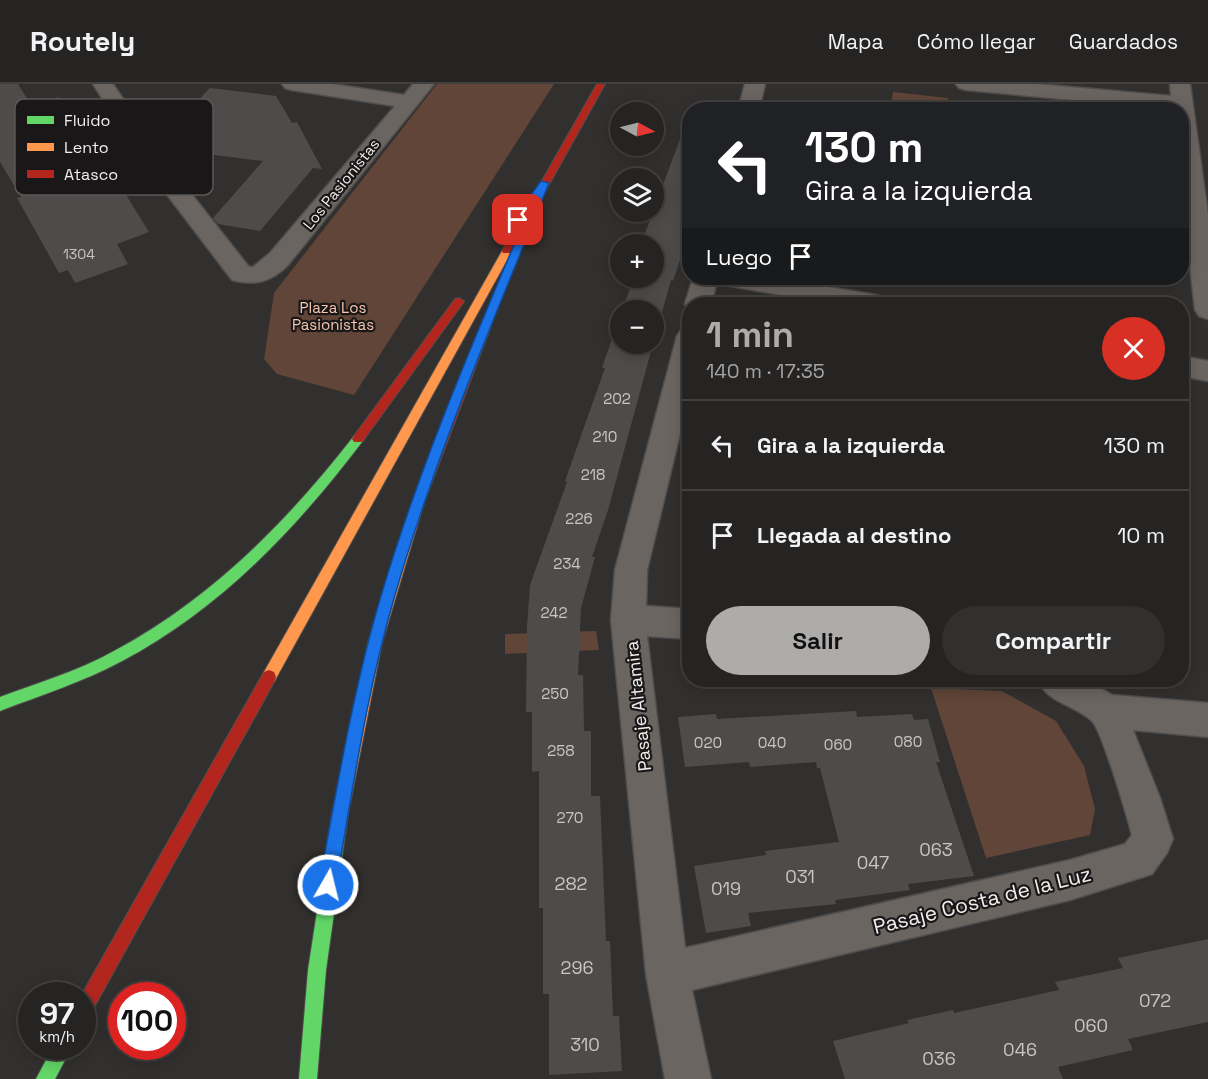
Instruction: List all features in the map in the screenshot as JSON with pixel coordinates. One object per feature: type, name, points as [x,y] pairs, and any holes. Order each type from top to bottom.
[{"type":"main road","points":[[96,987],[601,84]]},
{"type":"main road","points":[[0,704],[57,683],[118,656],[176,620],[229,581],[283,528],[333,473],[545,183]]},
{"type":"main road","points":[[308,1079],[311,1012],[331,863],[357,721],[387,597],[425,483],[494,305],[545,183]]},
{"type":"main road","points":[[45,1079],[56,1060]]},
{"type":"street","name":"Los Pasionistas","points":[[103,84],[113,99]]},
{"type":"street","points":[[292,84],[409,102]]},
{"type":"street","name":"Los Pasionistas","points":[[180,195],[242,274],[252,277],[268,271],[424,84]]},
{"type":"street","points":[[750,102],[755,84]]},
{"type":"street","points":[[975,90],[1118,102]]},
{"type":"street","points":[[1189,108],[1208,310]]},
{"type":"street","points":[[770,285],[837,297]]},
{"type":"street","points":[[1189,367],[1208,371]]},
{"type":"street","name":"Pasaje Altamira","points":[[682,396],[677,434],[631,570],[628,620],[668,974],[688,1079]]},
{"type":"street","points":[[628,620],[682,623]]},
{"type":"street","points":[[1068,687],[1107,711],[1208,720]]},
{"type":"street","name":"Pasaje Costa de la Luz","points":[[668,974],[1070,880],[1138,860],[1153,839],[1141,798],[1107,711]]},
{"type":"green space","name":"Plaza Los Pasionistas","points":[[437,84],[554,84],[354,395],[277,374],[264,359],[274,293]]},
{"type":"green space","points":[[893,92],[948,98],[948,102],[891,102]]},
{"type":"green space","points":[[596,631],[599,650],[505,654],[505,634]]},
{"type":"green space","points":[[931,688],[1002,691],[1056,721],[1084,766],[1095,809],[1090,835],[986,858]]},
{"type":"building","points":[[0,84],[18,84],[27,99],[15,99],[15,187],[0,162]]},
{"type":"building","points":[[210,88],[276,96],[292,123],[297,122],[322,169],[313,168],[260,231],[218,224],[213,218],[263,161],[213,155],[213,99],[199,99]]},
{"type":"building","points":[[682,134],[682,254],[673,281],[671,280],[664,305],[664,300],[626,300],[630,288],[664,288],[664,234],[645,234],[649,222],[664,222],[664,182]]},
{"type":"building","points":[[20,195],[126,195],[149,232],[117,244],[128,264],[75,283],[68,270],[59,273],[17,198],[21,197]]},
{"type":"building","points":[[610,345],[610,354],[650,354],[608,510],[592,557],[595,557],[581,608],[578,675],[583,675],[584,731],[591,731],[591,796],[600,796],[606,941],[610,941],[613,1016],[619,1016],[622,1071],[549,1075],[549,994],[543,994],[543,908],[539,908],[539,771],[532,772],[532,712],[526,712],[530,585],[605,368],[602,368]]},
{"type":"building","points":[[856,711],[857,717],[912,714],[914,720],[928,719],[940,762],[936,762],[974,876],[908,884],[910,890],[835,900],[836,904],[748,913],[751,926],[706,933],[694,866],[766,855],[765,851],[839,842],[820,768],[817,768],[816,762],[750,767],[749,762],[685,767],[678,717],[716,714],[717,719]]},
{"type":"building","points":[[1208,939],[1208,1022],[1128,1039],[1133,1050],[1058,1067],[1063,1079],[845,1079],[833,1041],[909,1023],[907,1020],[953,1010],[954,1013],[1059,990],[1055,982],[1123,968],[1118,958]]},
{"type":"traffic: fast","points":[[0,704],[105,663],[154,635],[187,612],[250,561],[279,532],[307,502],[358,439]]},
{"type":"traffic: fast","points":[[308,1079],[317,970],[340,814]]},
{"type":"traffic: fast","points":[[45,1079],[56,1060]]},
{"type":"traffic: slow","points":[[269,677],[507,251]]},
{"type":"traffic: slow","points":[[340,814],[375,643],[418,503]]},
{"type":"traffic: jam","points":[[545,183],[601,84]]},
{"type":"traffic: jam","points":[[507,251],[545,183]]},
{"type":"traffic: jam","points":[[358,439],[459,301]]},
{"type":"traffic: jam","points":[[418,503],[486,326]]},
{"type":"traffic: jam","points":[[96,987],[269,677]]},
{"type":"route","points":[[328,885],[354,732],[387,597],[461,384],[545,183],[518,220]]}]
